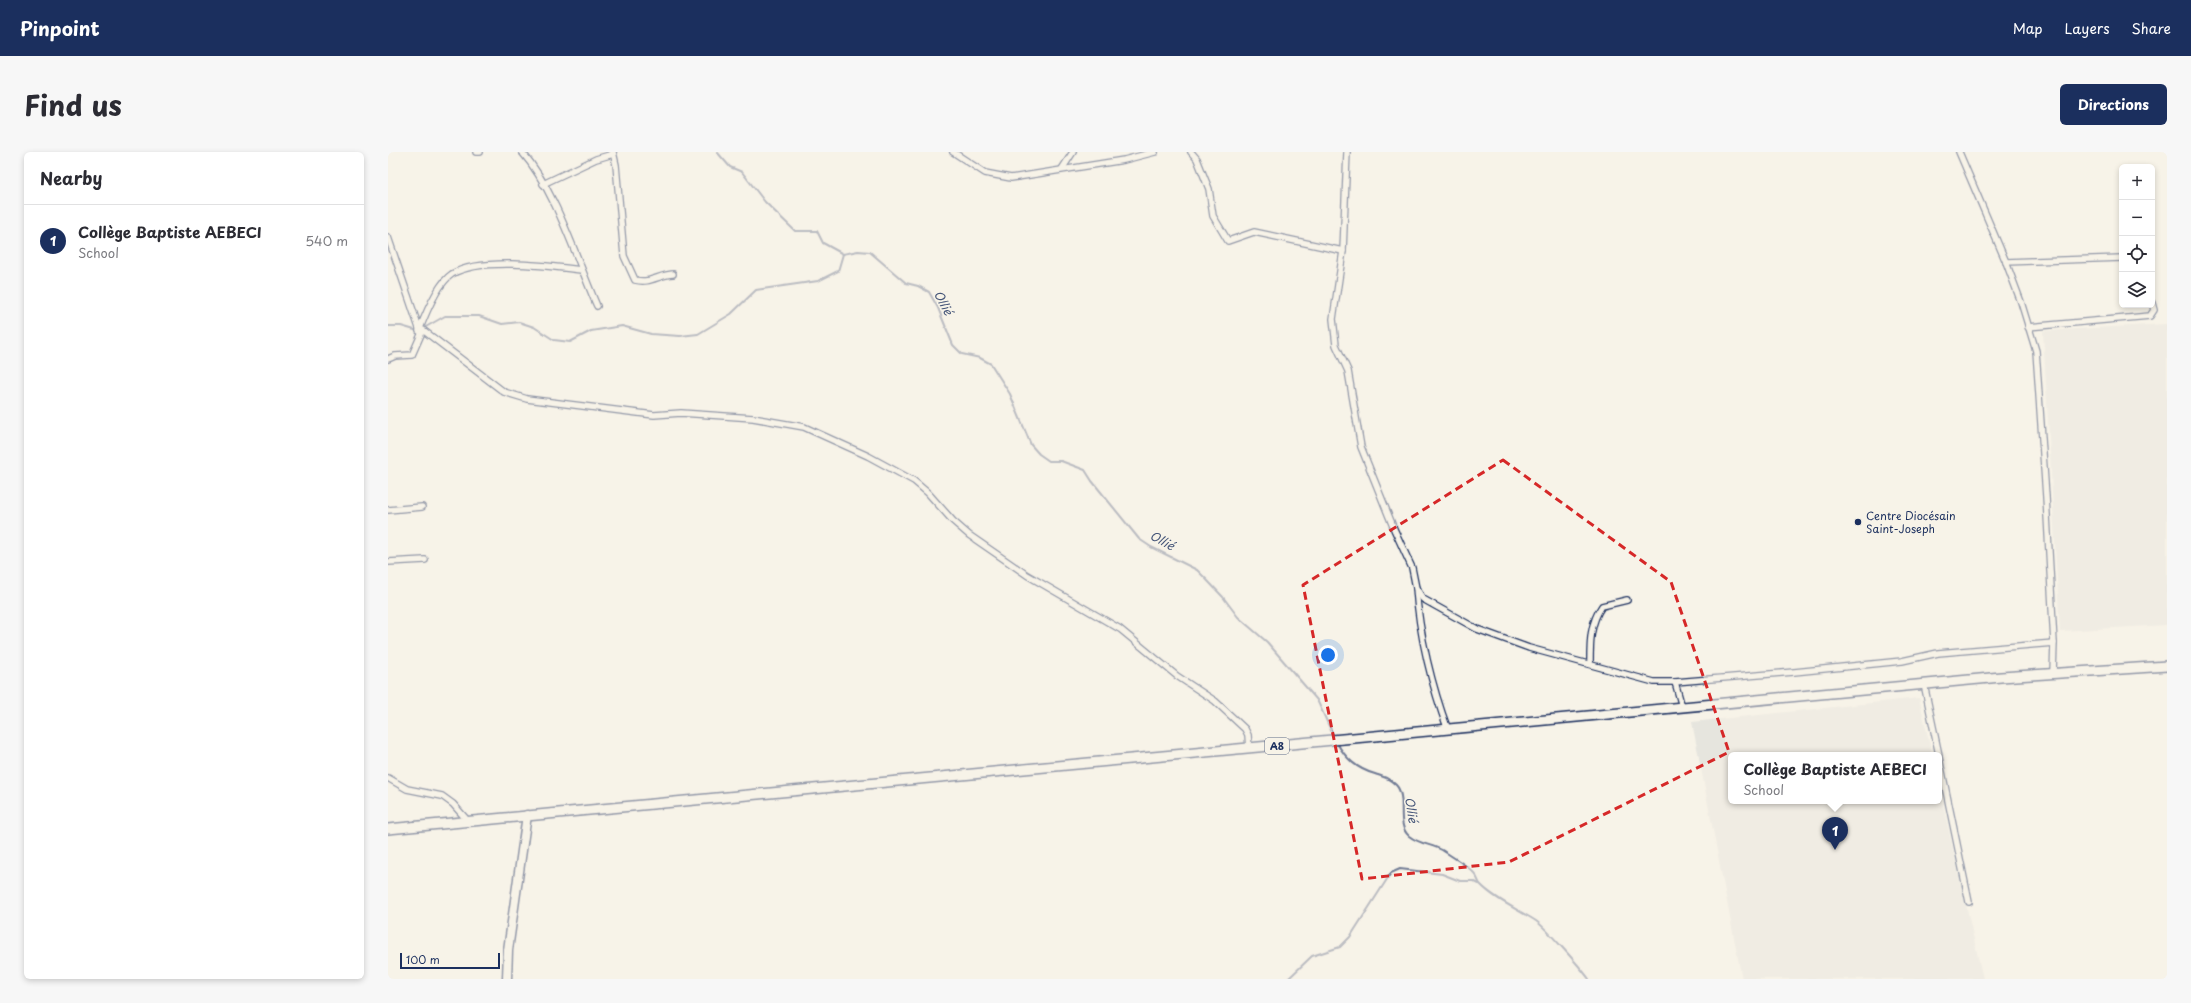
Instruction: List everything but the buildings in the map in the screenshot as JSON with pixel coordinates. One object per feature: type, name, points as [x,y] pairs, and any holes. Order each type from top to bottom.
[{"type":"main road","name":"A8","points":[[388,829],[467,820],[1250,749],[1924,684],[2053,673],[2167,666]]},
{"type":"street","points":[[522,152],[531,162],[574,246],[597,306]]},
{"type":"street","points":[[953,152],[985,173],[1011,178],[1124,160],[1154,152]]},
{"type":"street","points":[[1062,169],[1069,161],[1073,152]]},
{"type":"street","points":[[1191,152],[1197,159],[1209,189],[1213,216],[1228,241],[1254,232],[1343,251]]},
{"type":"street","points":[[1348,152],[1343,251],[1333,318],[1336,345],[1348,371],[1361,447],[1394,529],[1412,568],[1418,610],[1438,704],[1448,730]]},
{"type":"street","points":[[1959,152],[2006,262],[2021,302],[2036,351],[2054,643],[2053,673]]},
{"type":"street","points":[[543,184],[596,159],[613,153],[616,165],[624,256],[635,280],[653,281],[662,275],[673,274]]},
{"type":"street","points":[[388,238],[421,331],[504,392],[527,399],[654,415],[681,413],[753,418],[804,427],[868,456],[914,481],[928,493],[953,521],[969,535],[1027,575],[1120,629],[1177,676],[1215,701],[1245,728],[1248,735],[1250,749]]},
{"type":"street","points":[[2006,262],[2119,258]]},
{"type":"street","points":[[388,359],[395,356],[412,355],[426,312],[439,289],[452,275],[483,264],[510,264],[582,270]]},
{"type":"street","points":[[2028,327],[2150,316],[2154,310],[2153,308]]},
{"type":"street","points":[[388,510],[422,507]]},
{"type":"street","points":[[388,562],[426,560]]},
{"type":"street","points":[[1416,588],[1423,599],[1477,629],[1529,648],[1590,663],[1654,682],[1675,682],[1902,661],[1938,653],[2054,643]]},
{"type":"street","points":[[1590,663],[1590,642],[1594,617],[1602,606],[1627,600]]},
{"type":"street","points":[[1675,682],[1682,708]]},
{"type":"street","points":[[1924,684],[1938,752]]},
{"type":"street","points":[[1942,771],[1969,902]]},
{"type":"street","points":[[388,778],[407,788],[442,796],[453,804],[467,820]]},
{"type":"street","points":[[507,979],[510,935],[527,815]]},
{"type":"highlighted area","points":[[1503,460],[1671,582],[1729,752],[1509,862],[1362,879],[1303,585]]},
{"type":"shaded area","points":[[2167,324],[2167,625],[2060,631],[2043,331]]},
{"type":"shaded area","points":[[1919,698],[1931,752],[1728,752],[1728,804],[1942,804],[1942,800],[1983,979],[1742,979],[1692,722]]},
{"type":"waterway","name":"Ollié","points":[[717,152],[730,167],[742,172],[765,202],[795,231],[817,231],[823,243],[843,254],[858,251],[870,252],[906,283],[918,286],[929,292],[938,308],[953,345],[962,354],[980,358],[991,364],[1010,394],[1031,445],[1039,454],[1049,461],[1061,461],[1085,470],[1092,481],[1139,539],[1151,547],[1197,570],[1223,597],[1238,617],[1267,642],[1317,700],[1334,737]]},
{"type":"waterway","points":[[424,328],[445,316],[479,316],[502,324],[519,322],[534,327],[554,340],[570,342],[591,331],[622,326],[651,334],[680,336],[698,334],[731,314],[756,290],[818,281],[838,271],[843,254]]},
{"type":"waterway","points":[[388,326],[401,326],[418,331]]},
{"type":"waterway","name":"Ollié","points":[[1337,743],[1348,759],[1357,766],[1386,778],[1396,785],[1401,797],[1403,825],[1409,836],[1413,839],[1441,849],[1468,867],[1474,873],[1480,884],[1492,895],[1536,921],[1555,940],[1589,979]]},
{"type":"waterway","points":[[1288,979],[1312,956],[1340,947],[1350,937],[1391,873],[1400,869],[1442,874],[1460,881],[1473,881],[1479,884]]},
{"type":"place","name":"Centre Diocésain Saint-Joseph","points":[[1858,522]]},
{"type":"place","name":"Collège Baptiste AEBECI","points":[[1835,850]]}]
